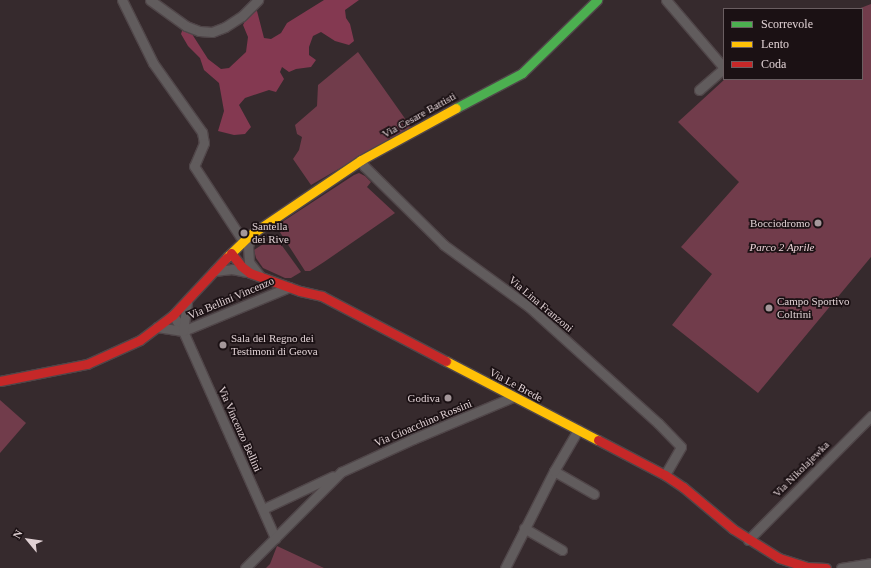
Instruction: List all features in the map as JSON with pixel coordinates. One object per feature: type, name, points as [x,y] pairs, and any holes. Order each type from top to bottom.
[{"type":"street","points":[[122,0],[153,63],[202,132],[204,143],[194,166],[247,238],[249,262]]},
{"type":"street","points":[[150,0],[186,26],[199,31],[212,32],[225,27],[242,16],[258,0]]},
{"type":"street","name":"Via Cesare Battisti","points":[[0,381],[87,364],[140,340],[187,301],[212,272],[247,238],[361,160],[522,73],[597,0]]},
{"type":"street","points":[[666,0],[723,67]]},
{"type":"street","points":[[699,90],[723,69]]},
{"type":"street","name":"Via Lina Franzoni","points":[[361,160],[364,166],[444,245],[528,306],[658,423],[680,447],[665,476]]},
{"type":"street","points":[[231,253],[249,262],[260,276]]},
{"type":"street","name":"Via Le Brede","points":[[231,253],[241,266],[250,273]]},
{"type":"street","name":"Via Le Brede","points":[[212,272],[232,269],[250,273],[289,287],[322,296],[665,476],[683,487],[748,540],[779,558],[806,567],[826,568]]},
{"type":"street","name":"Via Bellini Vincenzo","points":[[183,331],[289,287]]},
{"type":"street","points":[[157,327],[183,331],[187,301]]},
{"type":"street","name":"Via Vincenzo Bellini","points":[[172,315],[183,331],[275,538]]},
{"type":"street","name":"Via Gioacchino Rossini","points":[[263,509],[414,439],[514,397]]},
{"type":"street","name":"Via Nikolajewka","points":[[748,540],[871,416]]},
{"type":"street","points":[[505,568],[554,471],[578,430]]},
{"type":"street","points":[[554,471],[594,494]]},
{"type":"street","name":"Via Gioacchino Rossini","points":[[245,568],[341,472]]},
{"type":"street","points":[[524,528],[562,550]]},
{"type":"street","points":[[841,568],[871,563]]},
{"type":"green space","name":"Parco 2 Aprile","points":[[871,4],[871,257],[758,393],[672,325],[712,274],[681,247],[739,182],[678,122],[724,80],[863,80],[863,8],[861,8]]},
{"type":"green space","points":[[358,52],[411,127],[311,185],[293,159],[299,150],[302,137],[297,134],[295,125],[317,106],[318,85]]},
{"type":"green space","points":[[359,173],[371,182],[367,187],[395,213],[324,262],[310,271],[305,271],[276,226]]},
{"type":"green space","points":[[275,236],[301,272],[291,278],[285,278],[263,268],[256,258],[254,250]]},
{"type":"green space","points":[[0,400],[26,423],[0,453]]},
{"type":"green space","points":[[277,546],[324,568],[266,568],[270,564]]},
{"type":"shaded area","points":[[324,0],[359,0],[345,10],[346,18],[350,24],[354,41],[349,45],[335,41],[321,32],[313,36],[309,47],[309,55],[316,60],[311,67],[296,69],[289,72],[282,67],[280,72],[284,79],[276,92],[269,90],[245,98],[239,105],[251,127],[245,134],[234,135],[218,131],[224,111],[219,83],[204,70],[200,58],[188,46],[181,34],[183,28],[192,34],[208,59],[221,69],[229,68],[246,52],[248,37],[243,25],[249,13],[257,11],[264,38],[271,39],[281,33],[287,23]]},
{"type":"traffic: fast","points":[[456,108],[522,73],[597,0]]},
{"type":"traffic: slow","points":[[227,257],[250,235],[361,160],[456,108]]},
{"type":"traffic: slow","points":[[446,361],[598,440]]},
{"type":"traffic: jam","points":[[231,253],[241,266],[250,273],[300,291],[322,296],[446,361]]},
{"type":"traffic: jam","points":[[0,381],[87,364],[140,340],[173,315],[227,257]]},
{"type":"traffic: jam","points":[[598,440],[665,475],[683,487],[733,529],[779,558],[806,567],[826,568]]},
{"type":"place","name":"Bocciodromo","points":[[818,223]]},
{"type":"place","name":"Santella dei Rive","points":[[244,233]]},
{"type":"place","name":"Campo Sportivo Coltrini","points":[[769,308]]},
{"type":"place","name":"Sala del Regno dei Testimoni di Geova","points":[[223,345]]},
{"type":"place","name":"Godiva","points":[[448,398]]}]
